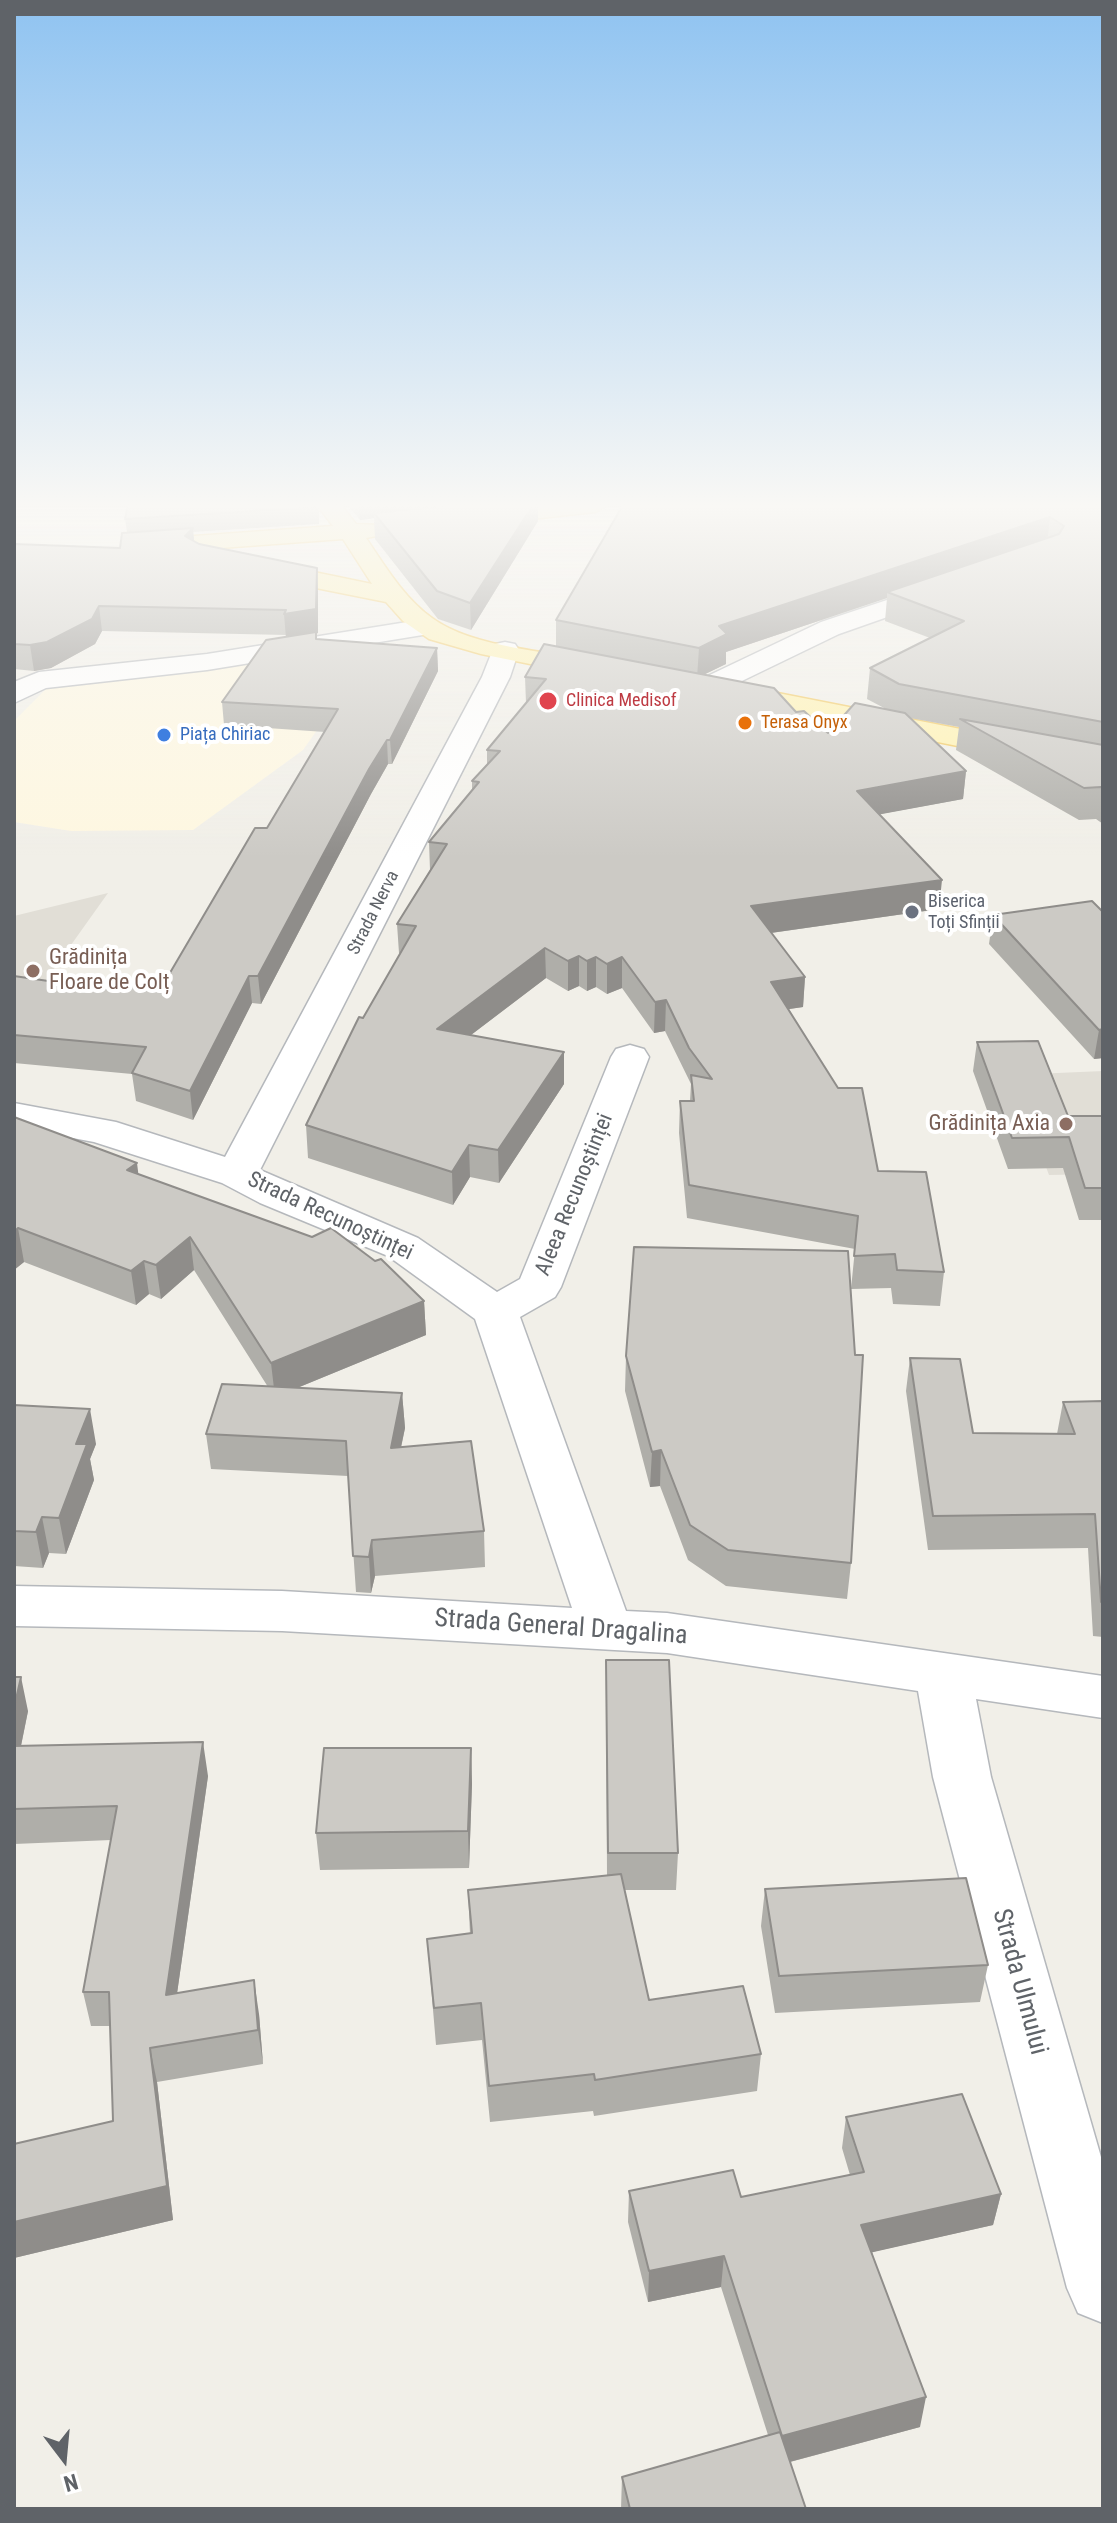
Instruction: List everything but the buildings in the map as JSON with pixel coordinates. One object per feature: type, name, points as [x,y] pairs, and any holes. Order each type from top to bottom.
[{"type":"main road","points":[[422,623],[426,627],[505,650],[621,673]]},
{"type":"main road","points":[[691,685],[1103,766]]},
{"type":"street","points":[[691,685],[845,623]]},
{"type":"street","points":[[14,694],[27,678],[207,662],[426,627]]},
{"type":"street","name":"Strada Nerva","points":[[237,1174],[496,677],[505,650]]},
{"type":"street","name":"Aleea Recunoștinței","points":[[495,1312],[539,1287],[630,1057]]},
{"type":"street","name":"Strada Recunoștinței","points":[[14,1115],[102,1131],[237,1174],[275,1194],[403,1247],[495,1312]]},
{"type":"street","points":[[495,1312],[599,1606],[599,1629]]},
{"type":"street","name":"Strada General Dragalina","points":[[14,1606],[282,1611],[667,1633],[1103,1697]]},
{"type":"street","name":"Strada Ulmului","points":[[943,1674],[962,1777],[1103,2288]]},
{"type":"shaded area","name":"Piața Chiriac","points":[[279,661],[365,662],[303,750],[193,830],[71,831],[14,822],[14,721],[47,688]]},
{"type":"shaded area","name":"Grădinița Floare de Colț","points":[[108,893],[14,1025],[14,916]]},
{"type":"shaded area","name":"Grădinița Axia","points":[[1103,1071],[1103,1174],[1049,1175],[1012,1075]]},
{"type":"place","name":"Clinica Medisof","points":[[548,701]]},
{"type":"place","name":"Terasa Onyx","points":[[745,723]]},
{"type":"place","name":"Piața Chiriac","points":[[164,735]]},
{"type":"place","name":"Biserica Toți Sfinții","points":[[912,912]]},
{"type":"place","name":"Grădinița Floare de Colț","points":[[33,971]]},
{"type":"place","name":"Grădinița Axia","points":[[1066,1124]]}]
